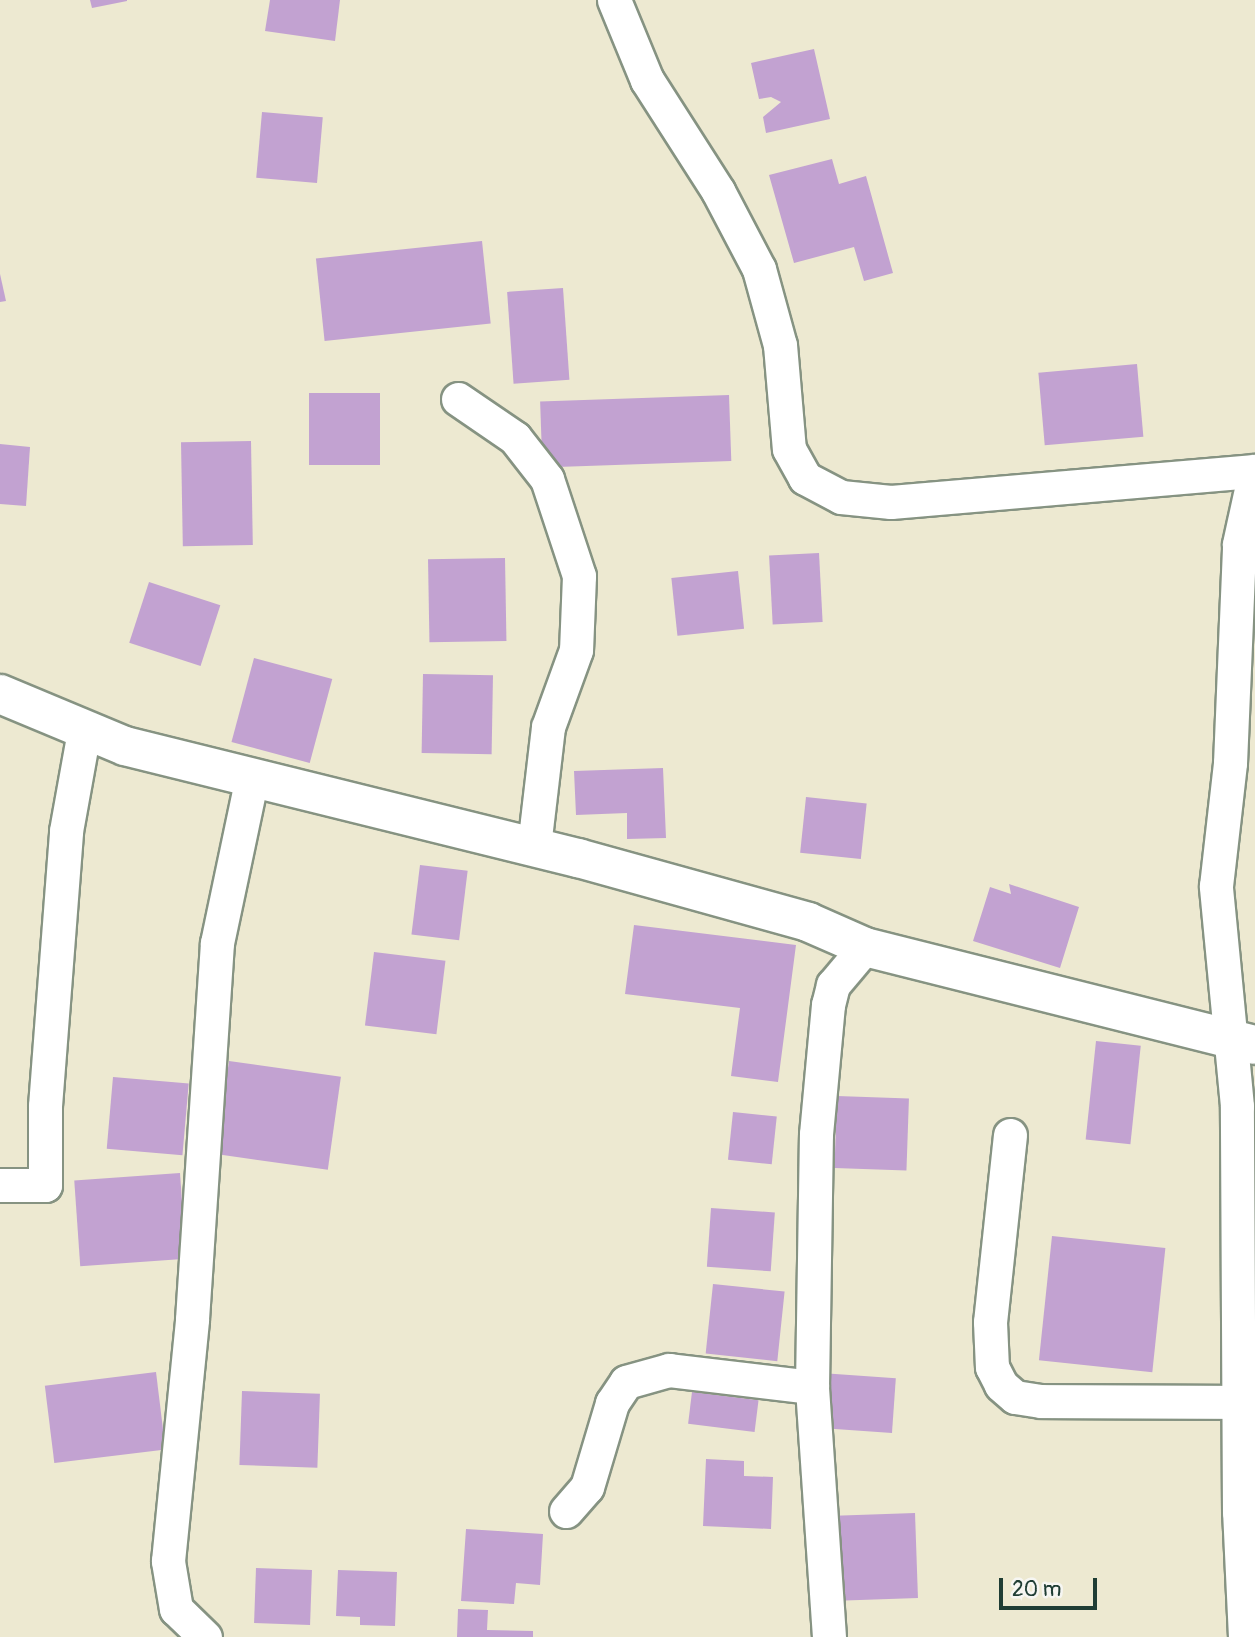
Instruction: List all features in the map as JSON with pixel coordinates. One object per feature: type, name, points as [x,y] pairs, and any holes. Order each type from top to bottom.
[{"type":"street","points":[[614,0],[647,80],[718,191],[759,269],[780,345],[789,449],[805,478],[841,497],[891,502],[1254,471],[1239,544],[1230,763],[1216,886],[1243,1043],[1237,1106],[1238,1402],[1245,1637]]},
{"type":"street","points":[[458,399],[515,438],[547,479],[579,576],[576,650],[548,727],[534,847]]},
{"type":"street","points":[[0,694],[84,731],[252,777],[534,847],[808,922],[865,947],[1243,1043]]},
{"type":"street","points":[[0,1185],[45,1185],[45,1106],[66,831],[84,731]]},
{"type":"street","points":[[205,1637],[176,1608],[168,1561],[192,1319],[217,943],[252,777]]},
{"type":"street","points":[[829,1637],[812,1387],[816,1134],[828,1005],[833,985],[865,947]]},
{"type":"street","points":[[1010,1135],[990,1322],[992,1367],[1001,1385],[1015,1397],[1041,1401],[1238,1402]]},
{"type":"street","points":[[566,1511],[587,1487],[612,1403],[626,1382],[669,1370],[812,1387]]},
{"type":"building","points":[[90,0],[127,0],[127,1],[92,8]]},
{"type":"building","points":[[270,0],[340,0],[335,41],[265,31]]},
{"type":"building","points":[[814,49],[830,119],[766,133],[763,117],[781,102],[771,97],[759,99],[751,63]]},
{"type":"building","points":[[262,112],[323,117],[317,183],[256,178]]},
{"type":"building","points":[[832,159],[839,184],[866,176],[893,273],[864,281],[854,247],[794,263],[769,175]]},
{"type":"building","points":[[482,241],[491,324],[325,341],[316,258]]},
{"type":"building","points":[[0,274],[6,301],[0,302]]},
{"type":"building","points":[[563,288],[569,380],[514,384],[507,292]]},
{"type":"building","points":[[1137,364],[1143,437],[1045,445],[1038,373]]},
{"type":"building","points":[[309,393],[380,393],[380,465],[309,465]]},
{"type":"building","points":[[729,395],[731,461],[542,468],[540,402]]},
{"type":"building","points":[[251,441],[253,545],[183,546],[181,442]]},
{"type":"building","points":[[0,444],[30,447],[26,506],[0,504]]},
{"type":"building","points":[[819,553],[823,622],[773,625],[769,556]]},
{"type":"building","points":[[505,558],[506,641],[429,642],[428,559]]},
{"type":"building","points":[[738,571],[744,629],[677,636],[671,578]]},
{"type":"building","points":[[149,582],[220,605],[201,666],[129,643]]},
{"type":"building","points":[[254,658],[332,679],[310,763],[231,742]]},
{"type":"building","points":[[423,674],[493,675],[492,754],[422,753]]},
{"type":"building","points":[[663,768],[666,838],[627,839],[627,813],[576,815],[574,771]]},
{"type":"building","points":[[806,797],[867,803],[861,859],[800,853]]},
{"type":"building","points":[[420,865],[468,871],[459,940],[411,934]]},
{"type":"building","points":[[1009,884],[1079,907],[1060,968],[973,941],[990,887],[1011,894]]},
{"type":"building","points":[[634,925],[796,945],[778,1082],[731,1076],[740,1008],[625,994]]},
{"type":"building","points":[[374,952],[445,961],[436,1034],[365,1025]]},
{"type":"building","points":[[1096,1041],[1141,1046],[1130,1144],[1086,1139]]},
{"type":"building","points":[[229,1061],[341,1077],[328,1170],[216,1154]]},
{"type":"building","points":[[113,1077],[189,1084],[182,1155],[107,1149]]},
{"type":"building","points":[[837,1096],[909,1099],[906,1170],[834,1168]]},
{"type":"building","points":[[733,1112],[777,1117],[772,1164],[728,1160]]},
{"type":"building","points":[[180,1173],[186,1259],[80,1266],[74,1180]]},
{"type":"building","points":[[711,1208],[775,1212],[771,1271],[707,1267]]},
{"type":"building","points":[[1052,1236],[1165,1248],[1152,1372],[1039,1360]]},
{"type":"building","points":[[713,1284],[785,1292],[777,1361],[706,1354]]},
{"type":"building","points":[[156,1372],[166,1449],[54,1463],[45,1386]]},
{"type":"building","points":[[821,1373],[896,1378],[892,1433],[817,1428]]},
{"type":"building","points":[[242,1391],[320,1394],[317,1468],[239,1465]]},
{"type":"building","points":[[692,1392],[759,1400],[755,1432],[688,1424]]},
{"type":"building","points":[[706,1459],[744,1461],[744,1476],[773,1477],[771,1529],[703,1526]]},
{"type":"building","points":[[915,1513],[918,1598],[838,1601],[835,1516]]},
{"type":"building","points":[[466,1529],[543,1534],[540,1585],[516,1583],[514,1604],[461,1601]]},
{"type":"building","points":[[256,1568],[312,1570],[310,1625],[254,1623]]},
{"type":"building","points":[[338,1570],[397,1572],[395,1626],[360,1625],[360,1617],[336,1616]]},
{"type":"building","points":[[458,1609],[488,1610],[487,1630],[533,1631],[533,1637],[457,1637]]}]
